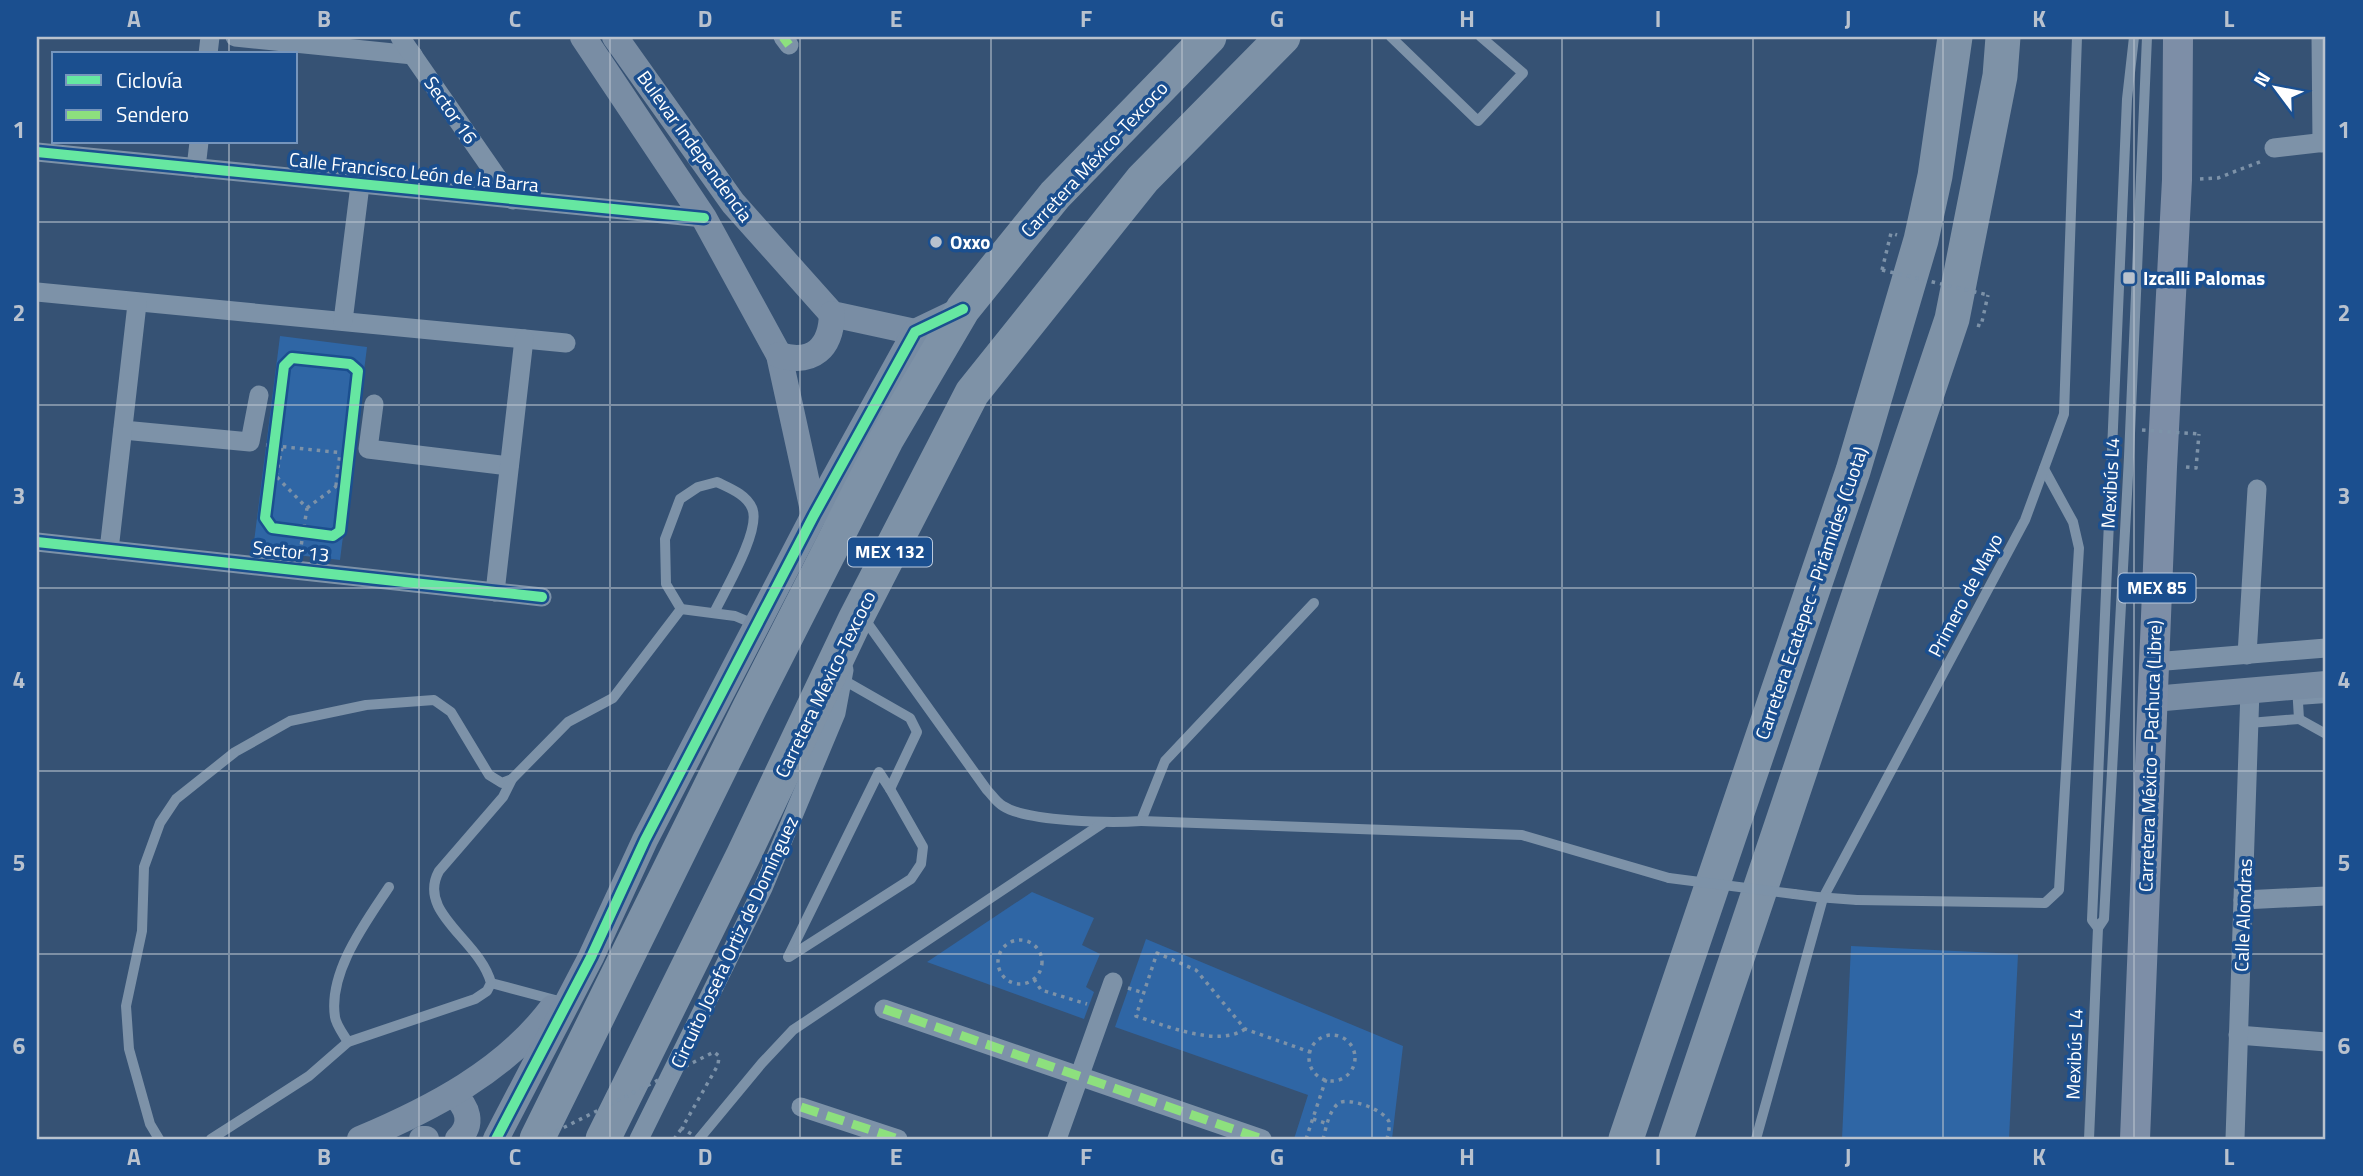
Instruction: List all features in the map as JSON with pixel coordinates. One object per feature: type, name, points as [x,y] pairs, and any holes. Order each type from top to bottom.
[{"type":"highway","name":"Carretera México-Texcoco","points":[[539,1139],[873,465],[963,309],[1055,195],[1209,37]]},
{"type":"highway","name":"Carretera México-Texcoco","points":[[603,1139],[836,676],[857,616],[972,393],[1143,179],[1283,37]]},
{"type":"highway","name":"Carretera Ecatepec - Pirámides (Cuota)","points":[[1626,1139],[1853,471],[1924,227],[1935,177],[1955,37]]},
{"type":"highway","points":[[1676,1139],[1952,319],[1995,103],[2003,37]]},
{"type":"main road","name":"Carretera México - Pachuca (Libre)","points":[[2135,1139],[2177,180],[2178,37]]},
{"type":"street","name":"Sector 16","points":[[235,37],[413,55]]},
{"type":"street","name":"Sector 16","points":[[400,37],[513,200]]},
{"type":"street","name":"Bulevar Independencia","points":[[583,37],[704,218],[779,355],[814,515]]},
{"type":"street","name":"Bulevar Independencia","points":[[615,37],[733,203],[832,314]]},
{"type":"street","points":[[2274,148],[2324,143],[2321,37]]},
{"type":"street","points":[[196,168],[199,144]]},
{"type":"street","name":"Calle Francisco León de la Barra","points":[[37,152],[704,218]]},
{"type":"street","points":[[344,321],[360,185]]},
{"type":"street","points":[[37,292],[137,304],[566,343]]},
{"type":"street","points":[[109,550],[137,304]]},
{"type":"street","points":[[496,1139],[591,957],[645,840],[814,515],[915,332],[963,309]]},
{"type":"street","points":[[779,355],[796,360],[817,353],[831,333],[832,314],[915,332]]},
{"type":"street","points":[[495,592],[524,339]]},
{"type":"street","points":[[122,430],[250,442],[259,395]]},
{"type":"street","points":[[374,404],[369,449],[509,466]]},
{"type":"street","points":[[2247,654],[2257,489]]},
{"type":"street","name":"Sector 13","points":[[37,542],[542,597]]},
{"type":"street","points":[[2154,662],[2326,648]]},
{"type":"street","name":"Circuito Josefa Ortiz de Domínguez","points":[[639,1139],[763,888],[835,713],[836,676]]},
{"type":"street","points":[[2153,698],[2250,690],[2297,693],[2326,684]]},
{"type":"street","name":"Calle Alondras","points":[[2235,1139],[2250,690]]},
{"type":"street","points":[[2244,900],[2326,896]]},
{"type":"street","points":[[360,1139],[453,1094],[500,1061],[536,1029],[591,957]]},
{"type":"street","points":[[1057,1139],[1113,982]]},
{"type":"street","points":[[884,1009],[1262,1139]]},
{"type":"street","points":[[2238,1035],[2326,1042]]},
{"type":"street","points":[[453,1094],[468,1112],[468,1124],[458,1139]]},
{"type":"street","points":[[802,1107],[898,1139]]},
{"type":"lane","points":[[1391,37],[1478,121],[1523,73],[1481,37]]},
{"type":"lane","name":"Primero de Mayo","points":[[1756,1139],[1823,898],[2025,520],[2064,414],[2077,37]]},
{"type":"lane","name":"Mexibús L4","points":[[2098,928],[2092,920],[2099,716],[2126,113],[2134,37]]},
{"type":"lane","name":"Mexibús L4","points":[[2089,1139],[2098,928],[2104,919],[2128,484],[2147,37]]},
{"type":"lane","points":[[857,616],[987,790],[1003,807],[1023,813],[1103,823],[1142,821],[1522,835],[1669,878],[1857,900],[2045,903],[2059,890],[2079,548],[2073,522],[2044,469]]},
{"type":"lane","points":[[681,610],[666,584],[665,538],[680,499],[698,487],[717,482],[741,494],[752,508],[755,526],[714,613]]},
{"type":"lane","points":[[1142,821],[1165,761],[1314,603]]},
{"type":"lane","points":[[681,610],[736,616],[757,625]]},
{"type":"lane","points":[[211,1139],[309,1076],[348,1042],[475,999],[487,991],[491,983],[486,965],[435,904],[433,882],[439,871],[503,797],[512,779],[568,722],[612,698],[681,610]]},
{"type":"lane","points":[[836,676],[910,718],[916,725],[917,733],[890,789]]},
{"type":"lane","points":[[2299,719],[2297,693],[2326,698]]},
{"type":"lane","points":[[159,1139],[150,1124],[129,1049],[126,1006],[142,931],[145,867],[160,823],[176,799],[234,752],[290,721],[366,705],[434,700],[451,712],[489,775],[502,783],[512,779]]},
{"type":"lane","points":[[2249,723],[2299,719],[2326,734]]},
{"type":"lane","points":[[879,772],[890,789],[923,847],[921,864],[911,879],[788,957],[879,772]]},
{"type":"lane","points":[[699,1139],[762,1062],[793,1030],[1103,823]]},
{"type":"lane","points":[[348,1042],[335,1018],[338,978],[369,918],[389,887]]},
{"type":"lane","points":[[491,983],[557,1001]]},
{"type":"path","points":[[2177,180],[2218,178],[2263,161],[2274,148]]},
{"type":"path","points":[[1891,233],[1882,270],[1988,295],[1981,326]]},
{"type":"path","points":[[2142,430],[2199,434],[2196,468]]},
{"type":"path","points":[[276,432],[278,446],[272,477],[307,508]]},
{"type":"path","points":[[340,489],[344,453],[350,440]]},
{"type":"path","points":[[250,442],[361,455],[369,449]]},
{"type":"path","points":[[307,508],[340,489],[346,479],[344,453]]},
{"type":"path","points":[[298,569],[307,508]]},
{"type":"path","points":[[1023,940],[1035,946],[1041,967],[1034,979],[1013,983],[1002,975],[998,961],[1009,943],[1023,940]]},
{"type":"path","points":[[1245,1029],[1236,1035],[1188,1034],[1136,1016],[1157,953],[1196,970],[1245,1029],[1310,1052]]},
{"type":"path","points":[[1034,979],[1041,990],[1103,1009]]},
{"type":"path","points":[[1340,1036],[1351,1045],[1355,1058],[1351,1071],[1338,1080],[1326,1079],[1312,1068],[1310,1052],[1319,1039],[1340,1036]]},
{"type":"path","points":[[539,1139],[712,1052],[717,1053],[720,1058],[718,1065],[674,1139]]},
{"type":"path","points":[[1306,1139],[1326,1079]]},
{"type":"path","points":[[1323,1139],[1333,1109],[1340,1102],[1348,1101],[1380,1112],[1390,1124],[1387,1139]]},
{"type":"path","points":[[1313,1119],[1328,1124]]},
{"type":"path","points":[[682,1128],[699,1139]]},
{"type":"shaded area","points":[[280,336],[367,347],[340,560],[253,550]]},
{"type":"shaded area","points":[[1032,892],[1094,918],[1082,945],[1100,954],[1086,987],[1094,992],[1084,1019],[927,962]]},
{"type":"shaded area","points":[[1146,939],[1403,1046],[1392,1139],[1294,1139],[1308,1095],[1115,1027]]},
{"type":"shaded area","points":[[1851,946],[2018,954],[2009,1139],[1842,1139]]},
{"type":"marked path","points":[[783,37],[789,45]]},
{"type":"marked path","points":[[884,1009],[1262,1139]]},
{"type":"marked path","points":[[801,1107],[898,1139]]},
{"type":"cycle path","points":[[37,152],[704,218]]},
{"type":"cycle path","points":[[496,1139],[591,957],[645,840],[814,515],[915,332],[963,309]]},
{"type":"cycle path","points":[[292,358],[350,364],[358,371],[340,531],[333,536],[272,528],[265,518],[284,366],[292,358]]},
{"type":"cycle path","points":[[37,542],[542,597]]},
{"type":"place","name":"Oxxo","points":[[936,242]]},
{"type":"place","name":"Izcalli Palomas","points":[[2129,278]]}]
